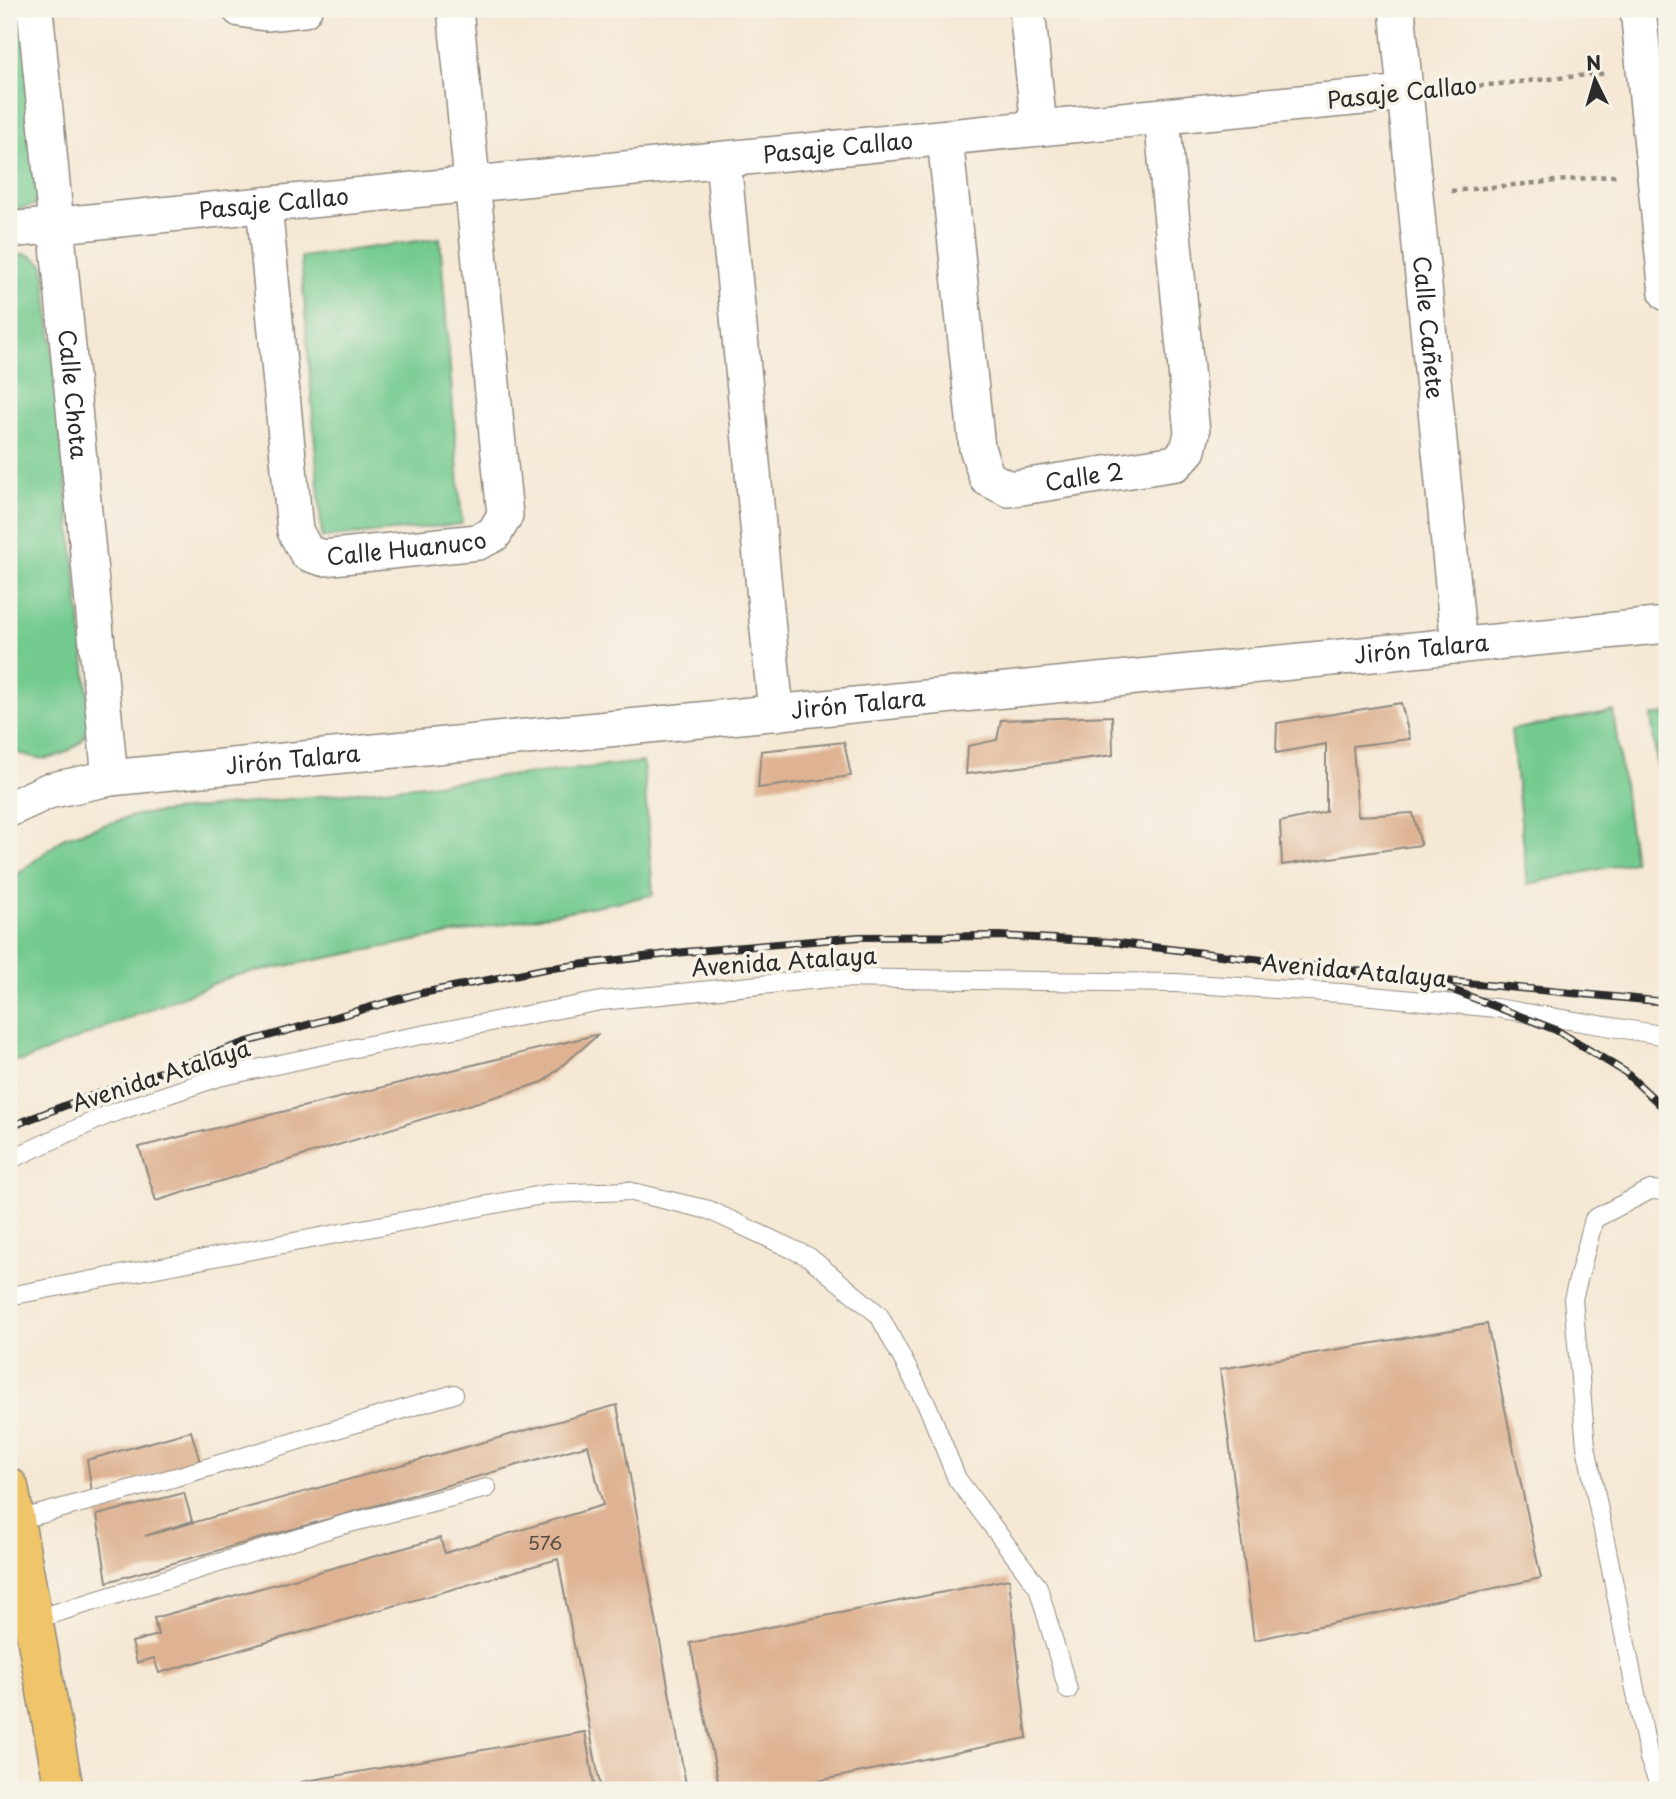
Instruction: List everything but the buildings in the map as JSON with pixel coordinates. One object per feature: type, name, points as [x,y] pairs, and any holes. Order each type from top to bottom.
[{"type":"main road","points":[[12,1504],[64,1790]]},
{"type":"street","name":"Calle Chota","points":[[34,9],[110,778]]},
{"type":"street","points":[[240,9],[266,13],[304,9]]},
{"type":"street","name":"Calle Huanuco","points":[[264,205],[295,531],[307,554],[323,558],[478,541],[494,534],[505,515],[455,9]]},
{"type":"street","points":[[1027,9],[1039,128]]},
{"type":"street","name":"Calle Cañete","points":[[1397,9],[1459,646]]},
{"type":"street","points":[[1638,9],[1656,69],[1654,171],[1667,293]]},
{"type":"street","name":"Pasaje Callao","points":[[9,230],[1405,93]]},
{"type":"street","name":"Calle 2","points":[[945,138],[977,449],[987,478],[1009,488],[1176,463],[1188,450],[1192,433],[1162,117]]},
{"type":"street","points":[[723,160],[776,713]]},
{"type":"street","name":"Jirón Talara","points":[[9,809],[48,791],[110,778],[1667,625]]},
{"type":"street","name":"Jirón Talara","points":[[9,783],[48,791]]},
{"type":"lane","name":"Avenida Atalaya","points":[[9,1160],[107,1115],[219,1077],[374,1044],[601,1001],[830,978],[1175,983],[1341,993],[1496,1008],[1667,1036]]},
{"type":"lane","points":[[1661,1790],[1649,1758],[1586,1446],[1573,1299],[1594,1219],[1650,1190],[1667,1191]]},
{"type":"lane","points":[[9,1296],[547,1194],[628,1191],[709,1210],[809,1257],[879,1315],[928,1407],[957,1479],[1038,1587],[1068,1690]]},
{"type":"lane","points":[[12,1504],[176,1478],[454,1394]]},
{"type":"lane","points":[[33,1619],[342,1525],[487,1488]]},
{"type":"path","name":"Pasaje Callao","points":[[1405,93],[1656,69]]},
{"type":"path","points":[[1415,195],[1654,171]]},
{"type":"green space","points":[[9,9],[22,9],[43,189],[34,205],[9,212]]},
{"type":"green space","points":[[440,238],[462,524],[322,538],[301,257]]},
{"type":"green space","points":[[9,256],[32,256],[44,265],[91,726],[74,747],[49,758],[9,750]]},
{"type":"green space","points":[[1613,711],[1634,862],[1528,884],[1511,730]]},
{"type":"green space","points":[[1667,714],[1667,845],[1651,716]]},
{"type":"green space","points":[[643,762],[653,895],[233,976],[23,1061],[9,1060],[9,881],[65,837],[136,815]]},
{"type":"railway","points":[[9,1127],[247,1042],[417,994],[544,969],[685,952],[859,937],[999,936],[1110,942],[1424,979],[1667,1002]]},
{"type":"railway","points":[[1440,985],[1556,1030],[1625,1072],[1667,1111]]}]
